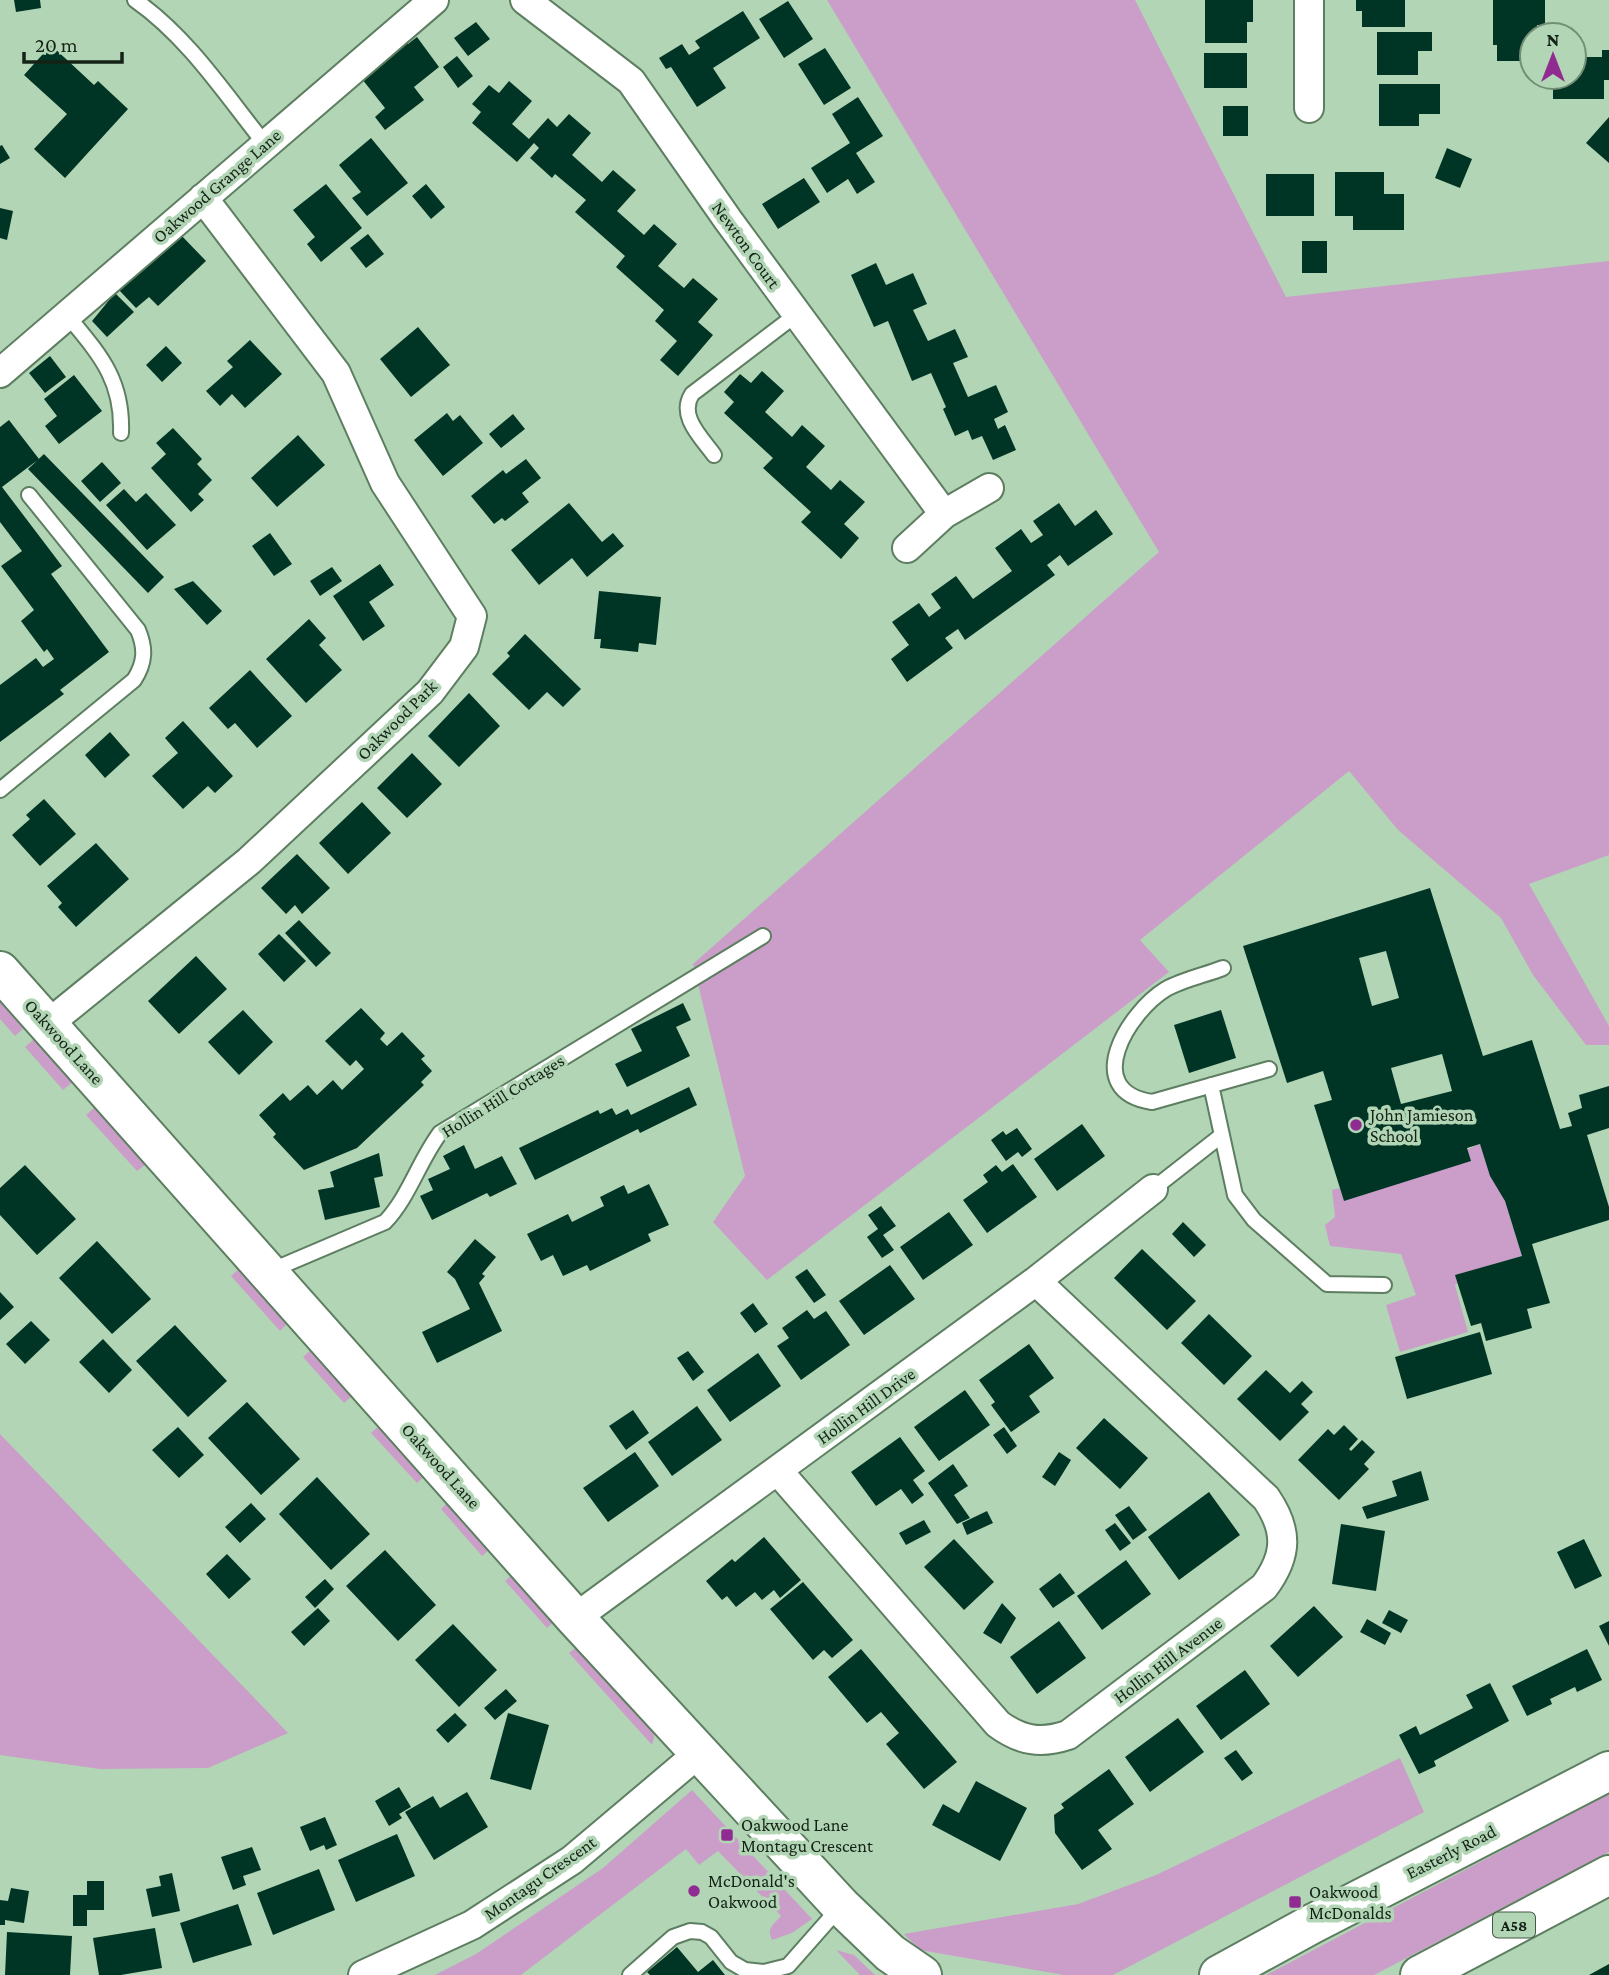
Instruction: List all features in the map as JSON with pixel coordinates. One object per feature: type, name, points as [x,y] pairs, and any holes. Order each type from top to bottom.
[{"type":"street","name":"Oakwood Grange Lane","points":[[0,373],[434,0]]},
{"type":"street","name":"Newton Court","points":[[525,0],[631,81],[727,220],[944,513]]},
{"type":"street","points":[[1309,0],[1309,108]]},
{"type":"street","name":"Oakwood Park","points":[[48,1024],[249,862],[430,692],[464,647],[472,616],[385,482],[336,373],[203,198]]},
{"type":"street","points":[[907,548],[944,513],[989,488]]},
{"type":"street","name":"Oakwood Lane","points":[[0,971],[575,1618],[895,1964],[922,1975]]},
{"type":"street","name":"Hollin Hill Drive","points":[[575,1618],[1036,1281],[1153,1189]]},
{"type":"street","name":"Hollin Hill Avenue","points":[[778,1471],[998,1724],[1013,1735],[1031,1741],[1050,1741],[1068,1735],[1264,1587],[1279,1562],[1282,1533],[1277,1514],[1266,1498],[1036,1281]]},
{"type":"street","name":"Montagu Crescent","points":[[363,1975],[472,1925],[572,1860],[700,1752]]},
{"type":"street","name":"Easterly Road","points":[[1219,1975],[1609,1771]]},
{"type":"street","name":"A58","points":[[1420,1975],[1609,1875]]},
{"type":"lane","points":[[135,0],[156,15],[190,50],[265,144]]},
{"type":"lane","points":[[714,455],[688,417],[689,399],[797,314]]},
{"type":"lane","points":[[66,315],[104,361],[116,386],[122,411],[121,433]]},
{"type":"lane","points":[[0,790],[134,680],[141,669],[144,656],[143,642],[138,630],[29,495]]},
{"type":"lane","name":"Hollin Hill Cottages","points":[[268,1272],[385,1222],[397,1210],[430,1146],[440,1133],[763,936]]},
{"type":"lane","points":[[1223,968],[1167,989],[1147,1004],[1123,1036],[1115,1054],[1115,1072],[1121,1089],[1133,1099],[1152,1102],[1269,1069]]},
{"type":"lane","points":[[1211,1085],[1235,1195],[1254,1220],[1327,1284],[1384,1286]]},
{"type":"lane","points":[[1153,1189],[1222,1135]]},
{"type":"lane","points":[[630,1975],[673,1937],[690,1931],[702,1932],[711,1937],[731,1962],[745,1970],[764,1972],[788,1966],[841,1906]]},
{"type":"shaded area","points":[[827,0],[1135,0],[1286,297],[1609,261],[1609,855],[1529,884],[1609,1026],[1609,1045],[1586,1045],[1533,975],[1501,918],[1398,830],[1349,771],[1140,940],[1169,972],[767,1280],[713,1222],[745,1176],[693,964],[1159,552]]},
{"type":"shaded area","points":[[0,1001],[24,1028],[15,1036],[0,1019]]},
{"type":"shaded area","points":[[34,1039],[73,1082],[63,1090],[25,1047]]},
{"type":"shaded area","points":[[95,1107],[146,1164],[137,1171],[86,1115]]},
{"type":"shaded area","points":[[1480,1144],[1505,1201],[1522,1256],[1456,1275],[1458,1283],[1455,1285],[1468,1332],[1400,1352],[1386,1305],[1416,1295],[1401,1254],[1330,1246],[1325,1225],[1335,1217],[1332,1190],[1340,1188],[1344,1201]]},
{"type":"shaded area","points":[[240,1268],[289,1322],[280,1331],[231,1276]]},
{"type":"shaded area","points":[[312,1349],[353,1395],[344,1403],[303,1357]]},
{"type":"shaded area","points":[[380,1425],[426,1475],[417,1483],[371,1433]]},
{"type":"shaded area","points":[[0,1434],[288,1733],[208,1768],[100,1769],[0,1755]]},
{"type":"shaded area","points":[[449,1501],[491,1548],[482,1556],[441,1509]]},
{"type":"shaded area","points":[[514,1573],[556,1620],[547,1628],[505,1581]]},
{"type":"shaded area","points":[[579,1645],[653,1728],[652,1745],[569,1653]]},
{"type":"shaded area","points":[[1400,1758],[1424,1812],[1113,1975],[1064,1975],[920,1950],[904,1934],[1078,1904],[1156,1875]]},
{"type":"shaded area","points":[[692,1790],[812,1919],[792,1933],[772,1940],[770,1929],[781,1916],[718,1851],[699,1865],[686,1849],[521,1975],[435,1975],[476,1954],[603,1868]]},
{"type":"shaded area","points":[[1609,1794],[1609,1852],[1374,1975],[1266,1975]]},
{"type":"shaded area","points":[[836,1950],[854,1955],[875,1975],[860,1975]]},
{"type":"building","points":[[14,0],[40,0],[41,8],[16,12]]},
{"type":"building","points":[[1205,0],[1253,0],[1253,22],[1247,22],[1247,43],[1205,43]]},
{"type":"building","points":[[1356,0],[1405,0],[1405,27],[1362,27],[1362,11],[1356,11]]},
{"type":"building","points":[[1493,0],[1545,0],[1545,21],[1518,21],[1518,61],[1497,61],[1497,45],[1493,45]]},
{"type":"building","points":[[788,1],[813,39],[784,58],[759,19]]},
{"type":"building","points":[[743,11],[760,38],[713,68],[726,88],[697,107],[671,67],[666,69],[659,58],[682,44],[689,55],[700,48],[695,41]]},
{"type":"building","points":[[476,22],[490,39],[468,56],[454,38]]},
{"type":"building","points":[[1377,32],[1432,32],[1432,51],[1418,51],[1418,75],[1377,75]]},
{"type":"building","points":[[402,36],[408,44],[417,37],[439,67],[414,87],[424,100],[385,130],[375,117],[385,108],[362,79]]},
{"type":"building","points":[[51,45],[94,85],[98,81],[128,109],[65,178],[34,149],[67,114],[24,75]]},
{"type":"building","points":[[825,48],[851,88],[824,105],[798,64]]},
{"type":"building","points":[[1602,50],[1609,50],[1609,80],[1604,80],[1604,99],[1553,99],[1553,91],[1588,91],[1588,57],[1602,57]]},
{"type":"building","points":[[1204,53],[1247,53],[1247,88],[1204,88]]},
{"type":"building","points":[[457,56],[473,76],[458,88],[443,67]]},
{"type":"building","points":[[509,81],[532,101],[512,124],[529,139],[548,118],[557,127],[569,114],[591,133],[572,155],[602,182],[613,170],[636,190],[617,211],[644,235],[654,224],[677,244],[658,266],[684,288],[693,278],[718,299],[698,322],[713,335],[678,376],[660,360],[677,341],[655,321],[664,310],[616,267],[625,256],[575,212],[586,200],[555,174],[552,178],[530,158],[539,148],[534,143],[517,162],[472,123],[481,112],[472,104],[489,85],[499,93]]},
{"type":"building","points":[[1379,84],[1440,84],[1440,114],[1419,114],[1419,126],[1379,126]]},
{"type":"building","points":[[858,97],[883,136],[856,153],[875,182],[857,194],[848,179],[827,193],[811,168],[850,143],[832,114]]},
{"type":"building","points":[[1223,106],[1248,106],[1248,136],[1223,136]]},
{"type":"building","points":[[1609,117],[1609,163],[1586,143]]},
{"type":"building","points":[[371,138],[408,183],[367,216],[352,198],[361,192],[339,165]]},
{"type":"building","points":[[2,145],[10,158],[0,164],[0,146]]},
{"type":"building","points":[[1447,148],[1472,159],[1460,188],[1435,178]]},
{"type":"building","points":[[1335,172],[1384,172],[1384,194],[1404,194],[1404,230],[1353,230],[1353,216],[1335,216]]},
{"type":"building","points":[[1266,174],[1314,174],[1314,216],[1266,216]]},
{"type":"building","points":[[804,178],[820,202],[778,229],[762,204]]},
{"type":"building","points":[[326,184],[362,228],[321,262],[307,244],[315,237],[293,210]]},
{"type":"building","points":[[426,184],[445,207],[431,219],[412,196]]},
{"type":"building","points":[[0,208],[13,211],[7,240],[0,238]]},
{"type":"building","points":[[179,233],[206,261],[158,306],[149,297],[136,308],[119,290]]},
{"type":"building","points":[[368,234],[384,254],[366,268],[350,248]]},
{"type":"building","points":[[1302,241],[1327,241],[1327,273],[1302,273]]},
{"type":"building","points":[[876,263],[886,285],[913,273],[927,304],[913,310],[928,341],[955,329],[968,357],[953,363],[968,397],[996,385],[1008,412],[994,419],[998,429],[1005,425],[1016,450],[993,460],[982,436],[972,440],[968,430],[955,436],[931,373],[912,381],[888,321],[874,327],[851,275]]},
{"type":"building","points":[[115,293],[134,312],[107,337],[92,321]]},
{"type":"building","points":[[418,327],[450,365],[411,397],[380,359]]},
{"type":"building","points":[[250,340],[282,374],[245,408],[232,394],[220,406],[206,391],[233,367],[227,361]]},
{"type":"building","points":[[166,346],[182,363],[162,382],[146,365]]},
{"type":"building","points":[[50,356],[66,377],[45,393],[29,373]]},
{"type":"building","points":[[762,371],[784,391],[765,412],[792,437],[802,425],[825,446],[806,467],[831,490],[840,480],[865,502],[844,524],[859,538],[841,559],[801,522],[811,512],[763,468],[773,458],[724,413],[734,402],[724,392],[740,374],[751,383]]},
{"type":"building","points":[[74,375],[102,411],[59,444],[45,426],[57,416],[44,399]]},
{"type":"building","points":[[447,413],[453,421],[460,415],[483,443],[443,476],[414,440]]},
{"type":"building","points":[[513,414],[525,429],[501,448],[489,434]]},
{"type":"building","points":[[9,420],[39,459],[2,487],[62,566],[51,574],[109,652],[60,690],[64,694],[0,742],[0,685],[36,658],[43,667],[54,659],[47,649],[44,652],[21,621],[34,610],[1,566],[22,551],[0,522],[0,427]]},
{"type":"building","points":[[173,428],[202,459],[197,464],[212,480],[198,494],[204,500],[191,512],[151,468],[166,454],[156,443]]},
{"type":"building","points":[[298,435],[325,465],[277,507],[251,478]]},
{"type":"building","points":[[44,454],[164,577],[148,593],[28,469]]},
{"type":"building","points":[[526,459],[541,478],[522,493],[529,502],[505,521],[502,518],[494,524],[471,496],[503,470],[506,474]]},
{"type":"building","points":[[102,462],[121,483],[100,502],[81,481]]},
{"type":"building","points":[[124,489],[136,502],[146,493],[176,525],[147,550],[106,505]]},
{"type":"building","points":[[569,503],[602,542],[613,533],[624,546],[587,577],[572,558],[539,585],[511,550]]},
{"type":"building","points":[[1059,503],[1075,526],[1096,510],[1113,534],[1068,566],[1060,555],[1047,565],[1055,575],[965,640],[958,629],[945,638],[953,648],[907,682],[891,659],[909,645],[892,622],[919,603],[929,617],[941,608],[931,594],[956,576],[973,599],[1012,571],[995,548],[1021,529],[1031,543],[1043,535],[1033,521]]},
{"type":"building","points":[[270,533],[292,564],[274,576],[252,546]]},
{"type":"building","points":[[380,564],[394,585],[369,602],[385,626],[363,641],[333,596]]},
{"type":"building","points":[[332,567],[342,581],[320,596],[310,581]]},
{"type":"building","points":[[193,581],[222,611],[207,625],[174,589]]},
{"type":"building","points":[[599,591],[661,597],[656,645],[639,643],[638,652],[600,648],[601,639],[594,639]]},
{"type":"building","points":[[309,619],[326,638],[319,645],[342,670],[306,703],[266,659]]},
{"type":"building","points":[[525,634],[581,689],[563,707],[547,692],[529,710],[492,674],[510,656],[507,653]]},
{"type":"building","points":[[250,670],[292,716],[257,748],[235,723],[228,729],[209,708]]},
{"type":"building","points":[[469,693],[500,726],[459,767],[428,736]]},
{"type":"building","points":[[183,721],[233,776],[215,793],[208,786],[183,809],[152,776],[178,753],[165,738]]},
{"type":"building","points":[[110,732],[130,755],[105,778],[85,755]]},
{"type":"building","points":[[412,753],[442,784],[407,818],[377,788]]},
{"type":"building","points":[[44,799],[76,834],[40,866],[12,835],[30,819],[26,815]]},
{"type":"building","points":[[362,802],[391,833],[348,874],[319,843]]},
{"type":"building","points":[[96,843],[129,879],[76,927],[58,907],[62,903],[47,886]]},
{"type":"building","points":[[297,854],[330,888],[302,914],[295,905],[286,914],[261,888]]},
{"type":"building","points":[[1430,888],[1483,1056],[1532,1040],[1560,1129],[1572,1126],[1568,1113],[1582,1108],[1579,1095],[1609,1086],[1609,1128],[1587,1135],[1609,1207],[1609,1220],[1532,1244],[1550,1303],[1527,1309],[1532,1328],[1486,1341],[1481,1323],[1471,1326],[1455,1275],[1522,1256],[1505,1201],[1490,1176],[1480,1144],[1467,1148],[1471,1161],[1344,1201],[1314,1105],[1332,1100],[1323,1071],[1287,1083],[1243,946]],"holes":[[[1386,951],[1399,998],[1372,1006],[1359,958]],[[1442,1054],[1452,1091],[1401,1104],[1391,1068]]]},
{"type":"building","points":[[299,920],[331,953],[316,967],[285,933]]},
{"type":"building","points":[[279,934],[306,961],[284,982],[258,954]]},
{"type":"building","points":[[196,956],[227,989],[179,1034],[148,1001]]},
{"type":"building","points":[[683,1003],[691,1020],[676,1027],[690,1056],[627,1087],[615,1064],[642,1051],[631,1029]]},
{"type":"building","points":[[361,1008],[385,1033],[380,1039],[387,1046],[402,1032],[425,1056],[421,1059],[432,1071],[421,1082],[424,1085],[357,1148],[304,1170],[273,1137],[276,1134],[259,1115],[283,1093],[290,1101],[308,1085],[317,1095],[333,1080],[342,1090],[364,1069],[356,1060],[350,1066],[325,1041]]},
{"type":"building","points":[[243,1010],[273,1042],[239,1075],[208,1042]]},
{"type":"building","points":[[1221,1010],[1236,1058],[1189,1073],[1174,1025]]},
{"type":"building","points":[[689,1087],[697,1105],[640,1133],[638,1129],[535,1180],[519,1148],[598,1110],[600,1114],[612,1108],[616,1115],[628,1109],[631,1115]]},
{"type":"building","points":[[1082,1124],[1105,1156],[1057,1191],[1034,1159]]},
{"type":"building","points":[[1017,1128],[1032,1149],[1022,1157],[1018,1152],[1006,1161],[991,1140],[1003,1131],[1006,1135]]},
{"type":"building","points":[[464,1145],[475,1169],[502,1156],[517,1184],[490,1197],[487,1193],[432,1220],[420,1196],[433,1190],[428,1179],[450,1169],[443,1156]]},
{"type":"building","points":[[379,1153],[383,1176],[374,1178],[380,1207],[325,1220],[318,1190],[334,1187],[330,1172]]},
{"type":"building","points":[[1013,1164],[1037,1197],[987,1233],[963,1200],[988,1182],[983,1175],[996,1165],[1002,1172]]},
{"type":"building","points":[[25,1165],[76,1219],[37,1255],[0,1215],[0,1188]]},
{"type":"building","points":[[649,1184],[669,1225],[648,1234],[651,1241],[590,1271],[587,1265],[563,1276],[553,1255],[541,1261],[527,1234],[568,1214],[572,1222],[604,1206],[600,1197],[624,1185],[628,1194]]},
{"type":"building","points":[[881,1206],[896,1226],[883,1235],[894,1250],[882,1258],[867,1237],[878,1229],[868,1215]]},
{"type":"building","points":[[949,1212],[973,1245],[923,1280],[900,1247]]},
{"type":"building","points":[[1183,1222],[1206,1245],[1194,1257],[1172,1234]]},
{"type":"building","points":[[475,1239],[496,1257],[482,1274],[485,1276],[479,1283],[502,1331],[437,1363],[422,1332],[470,1309],[455,1279],[447,1272]]},
{"type":"building","points":[[97,1241],[151,1299],[112,1334],[59,1278]]},
{"type":"building","points":[[1142,1249],[1196,1301],[1167,1330],[1114,1278]]},
{"type":"building","points":[[890,1265],[915,1299],[864,1335],[839,1301]]},
{"type":"building","points":[[807,1269],[826,1295],[814,1303],[795,1277]]},
{"type":"building","points":[[0,1292],[14,1307],[0,1320]]},
{"type":"building","points":[[753,1303],[768,1324],[755,1333],[740,1313]]},
{"type":"building","points":[[807,1310],[814,1319],[826,1311],[850,1345],[801,1380],[777,1346],[789,1338],[782,1328]]},
{"type":"building","points":[[1209,1314],[1252,1356],[1224,1385],[1181,1343]]},
{"type":"building","points":[[31,1321],[50,1340],[25,1364],[6,1344]]},
{"type":"building","points":[[175,1325],[227,1381],[188,1417],[136,1361]]},
{"type":"building","points":[[1480,1332],[1492,1374],[1407,1399],[1395,1357]]},
{"type":"building","points":[[103,1339],[132,1370],[109,1393],[79,1362]]},
{"type":"building","points":[[1029,1344],[1054,1378],[1029,1396],[1040,1412],[1011,1432],[991,1405],[995,1402],[979,1380]]},
{"type":"building","points":[[688,1351],[704,1372],[693,1381],[677,1358]]},
{"type":"building","points":[[758,1353],[781,1386],[730,1422],[707,1390]]},
{"type":"building","points":[[1266,1370],[1290,1393],[1302,1381],[1313,1392],[1301,1404],[1309,1412],[1280,1441],[1237,1399]]},
{"type":"building","points":[[965,1390],[990,1425],[939,1461],[914,1427]]},
{"type":"building","points":[[247,1402],[300,1459],[261,1495],[208,1438]]},
{"type":"building","points":[[697,1406],[722,1440],[672,1476],[648,1442]]},
{"type":"building","points":[[633,1410],[649,1433],[626,1450],[609,1426]]},
{"type":"building","points":[[1104,1418],[1148,1458],[1120,1489],[1076,1448]]},
{"type":"building","points":[[1344,1425],[1358,1439],[1349,1449],[1351,1451],[1362,1440],[1375,1452],[1364,1464],[1369,1469],[1339,1500],[1298,1460],[1328,1429],[1334,1435]]},
{"type":"building","points":[[178,1427],[204,1455],[179,1478],[152,1450]]},
{"type":"building","points":[[1004,1427],[1017,1446],[1007,1454],[993,1435]]},
{"type":"building","points":[[900,1437],[925,1471],[913,1480],[924,1495],[912,1504],[901,1489],[876,1506],[851,1472]]},
{"type":"building","points":[[635,1452],[659,1486],[608,1522],[583,1488]]},
{"type":"building","points":[[1059,1452],[1071,1460],[1055,1486],[1042,1477]]},
{"type":"building","points":[[953,1464],[968,1486],[954,1495],[970,1518],[957,1524],[928,1483]]},
{"type":"building","points":[[1421,1471],[1429,1500],[1367,1519],[1362,1507],[1397,1496],[1392,1481]]},
{"type":"building","points":[[317,1477],[370,1534],[331,1570],[279,1514]]},
{"type":"building","points":[[1209,1492],[1240,1535],[1179,1580],[1148,1537]]},
{"type":"building","points":[[251,1503],[266,1519],[240,1543],[225,1527]]},
{"type":"building","points":[[1129,1506],[1147,1530],[1133,1540],[1115,1515]]},
{"type":"building","points":[[987,1511],[993,1523],[967,1535],[962,1523]]},
{"type":"building","points":[[924,1520],[931,1532],[906,1545],[899,1533]]},
{"type":"building","points":[[1115,1523],[1131,1543],[1120,1551],[1105,1530]]},
{"type":"building","points":[[1341,1524],[1385,1531],[1376,1591],[1332,1584]]},
{"type":"building","points":[[764,1537],[801,1580],[780,1598],[774,1590],[762,1600],[755,1592],[736,1607],[727,1596],[722,1600],[706,1581],[732,1559],[735,1562]]},
{"type":"building","points":[[954,1539],[994,1582],[964,1610],[924,1567]]},
{"type":"building","points":[[1584,1539],[1602,1576],[1575,1589],[1557,1552]]},
{"type":"building","points":[[385,1550],[436,1605],[398,1641],[346,1586]]},
{"type":"building","points":[[227,1554],[251,1579],[229,1599],[206,1574]]},
{"type":"building","points":[[1126,1560],[1151,1594],[1102,1630],[1077,1596]]},
{"type":"building","points":[[1060,1573],[1075,1593],[1053,1608],[1039,1589]]},
{"type":"building","points":[[325,1579],[334,1589],[315,1608],[305,1597]]},
{"type":"building","points":[[803,1582],[853,1640],[832,1658],[824,1650],[813,1660],[770,1609]]},
{"type":"building","points":[[1002,1603],[1016,1618],[1001,1644],[983,1633]]},
{"type":"building","points":[[1314,1606],[1343,1637],[1298,1677],[1270,1646]]},
{"type":"building","points":[[318,1608],[330,1621],[304,1646],[291,1632]]},
{"type":"building","points":[[1389,1610],[1408,1620],[1401,1633],[1382,1623]]},
{"type":"building","points":[[1367,1619],[1391,1633],[1385,1645],[1360,1632]]},
{"type":"building","points":[[1059,1621],[1086,1658],[1037,1694],[1010,1657]]},
{"type":"building","points":[[1609,1621],[1609,1646],[1599,1626]]},
{"type":"building","points":[[453,1624],[497,1670],[459,1707],[415,1660]]},
{"type":"building","points":[[861,1649],[957,1762],[924,1789],[886,1744],[899,1733],[881,1712],[867,1723],[828,1677]]},
{"type":"building","points":[[1587,1649],[1602,1680],[1577,1692],[1575,1687],[1550,1699],[1552,1704],[1527,1716],[1512,1686]]},
{"type":"building","points":[[1245,1670],[1270,1704],[1221,1740],[1196,1706]]},
{"type":"building","points":[[1490,1683],[1509,1721],[1434,1761],[1436,1766],[1419,1774],[1399,1735],[1416,1726],[1420,1735],[1473,1708],[1466,1695]]},
{"type":"building","points":[[506,1689],[517,1701],[495,1720],[484,1708]]},
{"type":"building","points":[[455,1713],[467,1725],[448,1743],[436,1730]]},
{"type":"building","points":[[508,1713],[549,1725],[531,1790],[490,1779]]},
{"type":"building","points":[[1178,1718],[1204,1752],[1150,1792],[1125,1757]]},
{"type":"building","points":[[1236,1750],[1253,1773],[1242,1781],[1224,1758]]},
{"type":"building","points":[[1109,1769],[1134,1804],[1098,1830],[1112,1849],[1082,1870],[1055,1833],[1054,1815],[1064,1808],[1061,1804]]},
{"type":"building","points":[[976,1781],[1027,1808],[1000,1861],[932,1825],[943,1804],[959,1813]]},
{"type":"building","points":[[399,1787],[411,1807],[399,1814],[402,1818],[389,1826],[375,1801]]},
{"type":"building","points":[[467,1792],[488,1827],[434,1860],[405,1812],[433,1796],[440,1808]]},
{"type":"building","points":[[325,1817],[337,1845],[326,1850],[324,1845],[310,1851],[300,1827]]},
{"type":"building","points":[[397,1834],[415,1876],[356,1902],[338,1860]]},
{"type":"building","points":[[252,1847],[261,1870],[243,1876],[246,1885],[233,1890],[221,1857]]},
{"type":"building","points":[[319,1869],[335,1910],[273,1935],[257,1893]]},
{"type":"building","points":[[172,1873],[180,1911],[152,1917],[146,1889],[161,1886],[159,1876]]},
{"type":"building","points":[[87,1881],[104,1881],[104,1910],[87,1910],[87,1926],[73,1926],[73,1895],[87,1895]]},
{"type":"building","points":[[11,1888],[29,1891],[24,1923],[5,1920],[5,1925],[0,1925],[0,1900],[8,1901]]},
{"type":"building","points":[[238,1904],[252,1945],[193,1963],[180,1923]]},
{"type":"building","points":[[155,1928],[162,1968],[121,1975],[99,1975],[93,1938]]},
{"type":"building","points":[[7,1932],[72,1936],[70,1975],[5,1975]]},
{"type":"building","points":[[677,1947],[698,1972],[713,1960],[725,1975],[650,1975],[647,1972]]},
{"type":"building","points":[[1609,1964],[1609,1975],[1589,1975]]},
{"type":"place","name":"John Jamieson School","points":[[1356,1125]]},
{"type":"place","name":"Oakwood Lane Montagu Crescent","points":[[727,1835]]},
{"type":"place","name":"McDonald's Oakwood","points":[[694,1891]]},
{"type":"place","name":"Oakwood McDonalds","points":[[1295,1902]]}]
